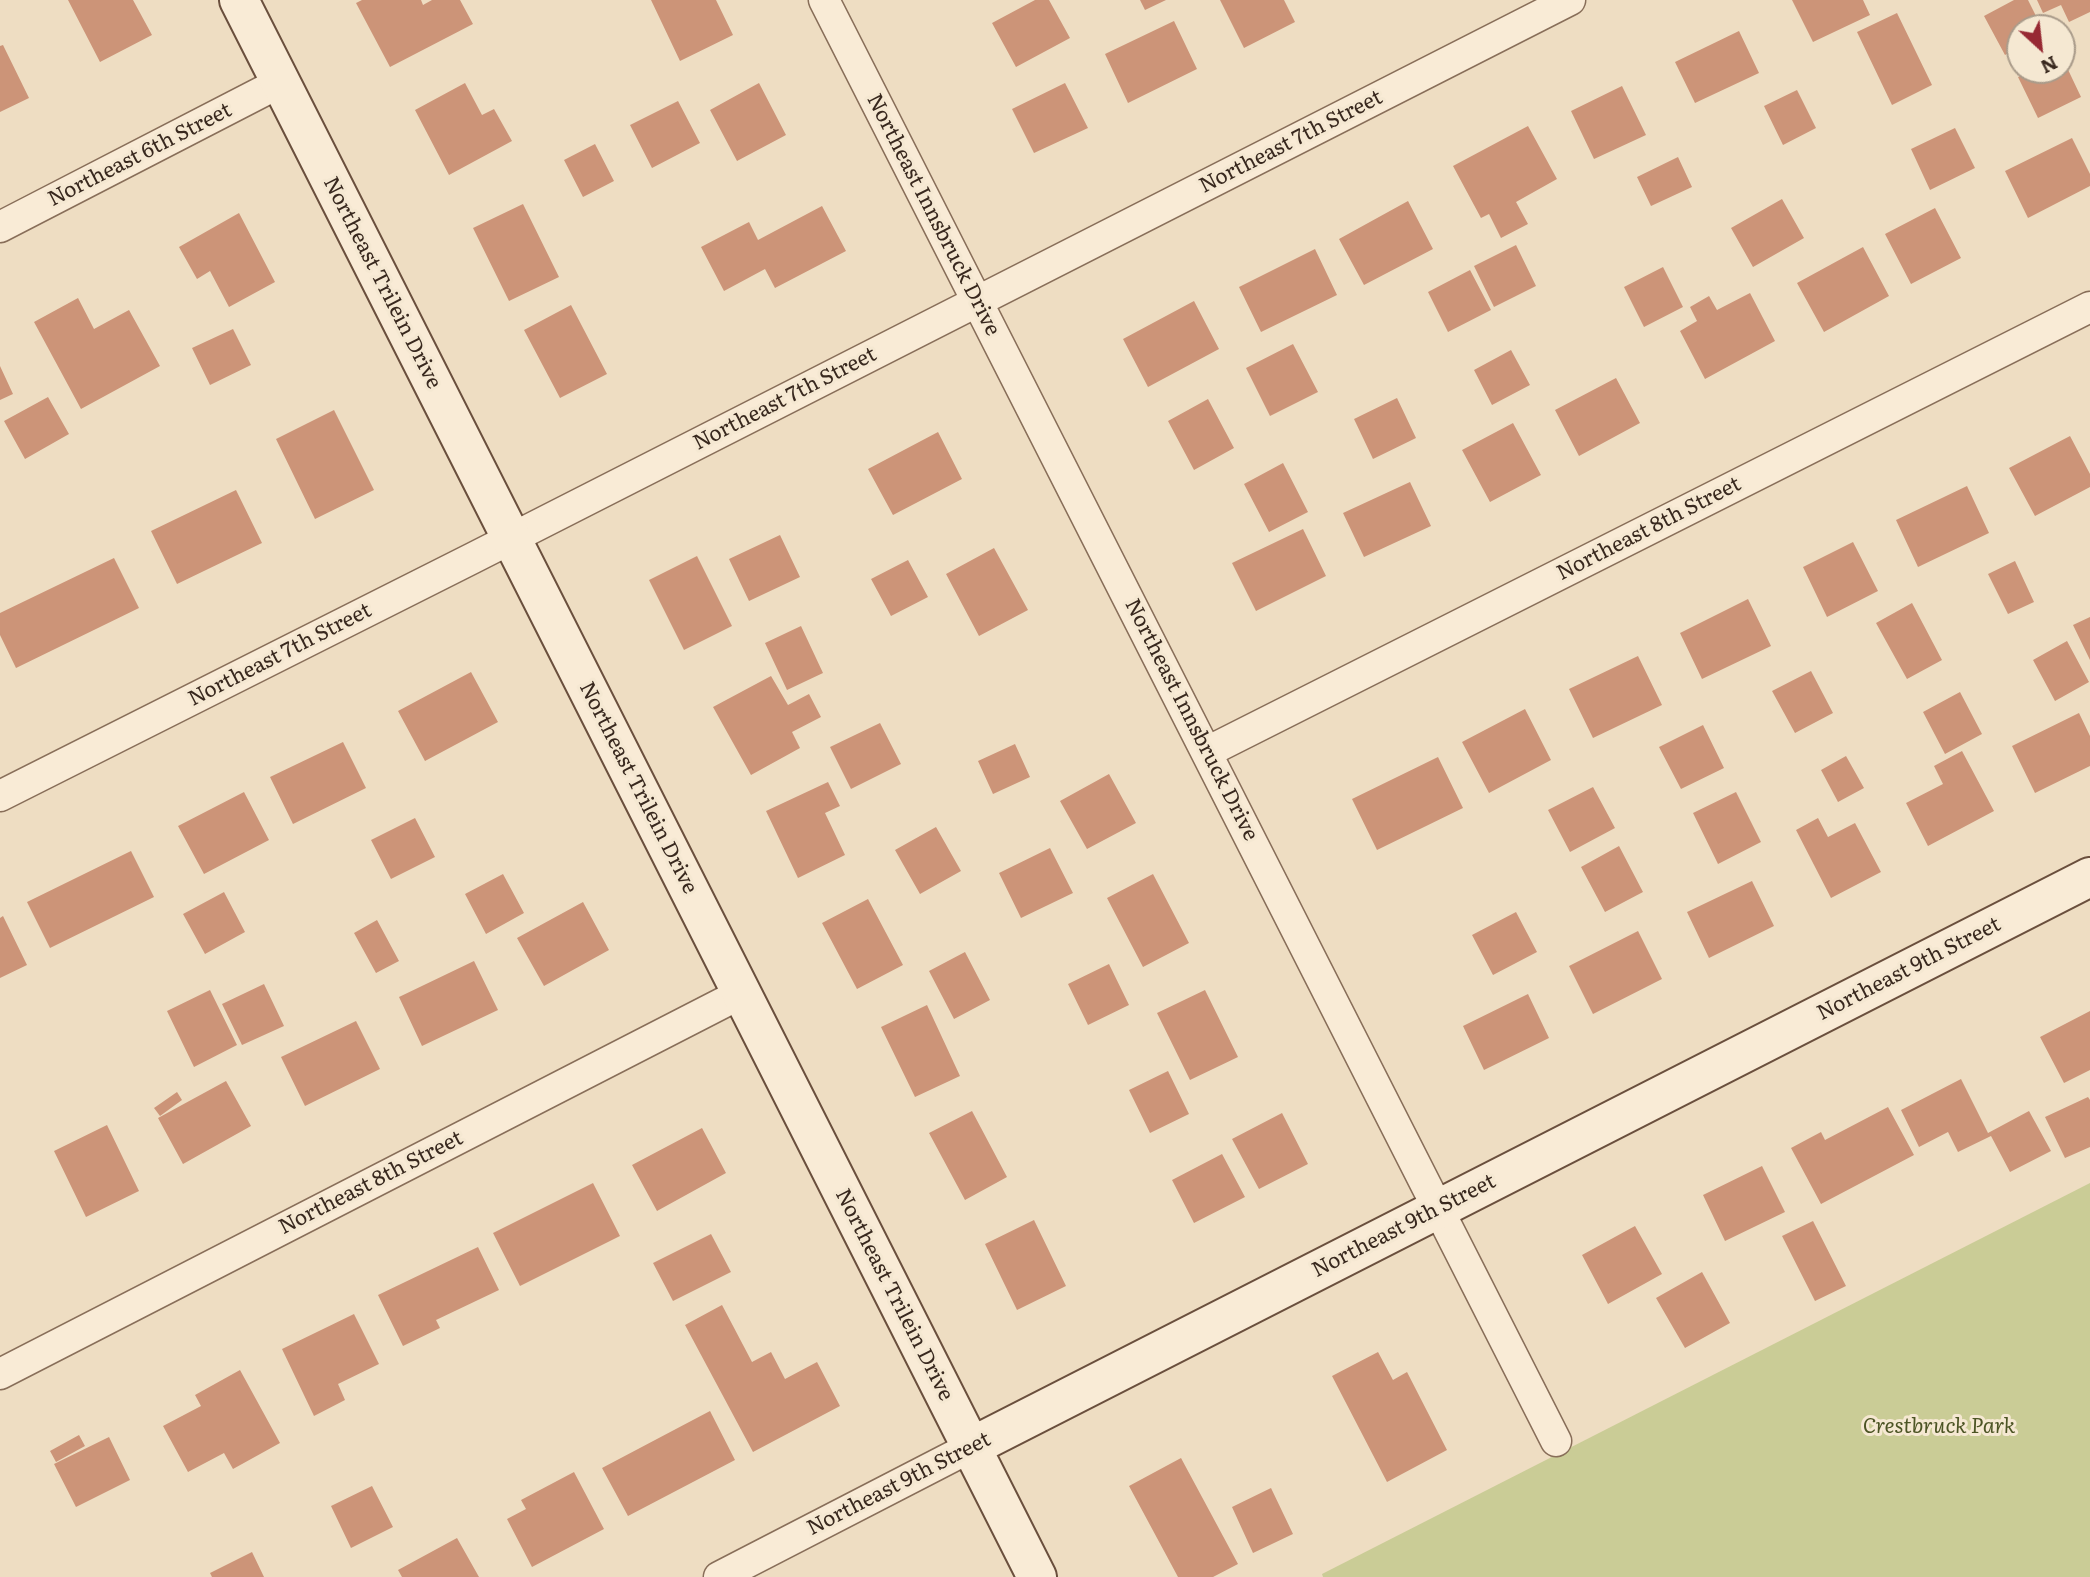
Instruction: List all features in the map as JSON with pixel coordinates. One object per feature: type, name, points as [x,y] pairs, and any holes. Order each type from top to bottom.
[{"type":"street","name":"Northeast Trilein Drive","points":[[239,0],[1037,1577]]},
{"type":"street","name":"Northeast Innsbruck Drive","points":[[824,0],[1556,1441]]},
{"type":"street","name":"Northeast 7th Street","points":[[0,796],[1570,0]]},
{"type":"street","name":"Northeast 6th Street","points":[[0,227],[281,82]]},
{"type":"street","name":"Northeast 8th Street","points":[[1208,752],[2090,307]]},
{"type":"street","name":"Northeast 9th Street","points":[[719,1577],[2090,877]]},
{"type":"street","name":"Northeast 8th Street","points":[[0,1374],[742,993]]},
{"type":"green space","name":"Crestbruck Park","points":[[2090,1183],[2090,1577],[1323,1577],[1322,1574]]},
{"type":"building","points":[[68,0],[133,0],[152,35],[100,62]]},
{"type":"building","points":[[362,0],[421,0],[423,5],[432,0],[460,0],[473,24],[390,67],[356,3]]},
{"type":"building","points":[[651,0],[716,0],[733,35],[680,61]]},
{"type":"building","points":[[1035,0],[1049,0],[1070,38],[1016,67],[992,23]]},
{"type":"building","points":[[1140,0],[1166,0],[1145,10]]},
{"type":"building","points":[[1220,0],[1284,0],[1295,22],[1244,48]]},
{"type":"building","points":[[1792,0],[1863,0],[1870,15],[1813,42]]},
{"type":"building","points":[[2014,0],[2028,0],[2035,14],[2006,14],[2005,55],[1984,16]]},
{"type":"building","points":[[2037,0],[2090,0],[2090,12],[2076,19],[2076,14],[2065,14],[2061,5],[2043,13]]},
{"type":"building","points":[[1897,13],[1932,85],[1892,105],[1857,32]]},
{"type":"building","points":[[1174,21],[1197,69],[1128,103],[1105,54]]},
{"type":"building","points":[[1739,31],[1759,73],[1695,103],[1675,62]]},
{"type":"building","points":[[3,45],[29,98],[0,112],[0,46]]},
{"type":"building","points":[[465,83],[482,115],[494,109],[512,141],[449,175],[415,110]]},
{"type":"building","points":[[759,83],[786,135],[737,161],[710,110]]},
{"type":"building","points":[[1065,83],[1088,128],[1034,153],[1012,109]]},
{"type":"building","points":[[2021,84],[2075,84],[2081,97],[2038,118]]},
{"type":"building","points":[[1622,86],[1646,135],[1594,159],[1571,111]]},
{"type":"building","points":[[1797,90],[1816,128],[1783,145],[1764,106]]},
{"type":"building","points":[[678,101],[700,143],[652,168],[630,125]]},
{"type":"building","points":[[1528,126],[1557,179],[1516,202],[1528,224],[1501,238],[1489,214],[1481,218],[1453,166]]},
{"type":"building","points":[[1955,128],[1975,168],[1930,190],[1911,149]]},
{"type":"building","points":[[2072,138],[2090,174],[2090,186],[2028,218],[2005,171]]},
{"type":"building","points":[[595,144],[614,181],[583,197],[564,160]]},
{"type":"building","points":[[1678,157],[1692,187],[1651,206],[1637,177]]},
{"type":"building","points":[[1782,199],[1804,238],[1753,267],[1731,228]]},
{"type":"building","points":[[1408,201],[1433,249],[1364,285],[1339,239]]},
{"type":"building","points":[[523,204],[559,277],[509,301],[473,228]]},
{"type":"building","points":[[822,206],[846,251],[775,288],[765,269],[724,291],[701,247],[749,222],[758,240]]},
{"type":"building","points":[[1935,208],[1961,258],[1911,284],[1885,234]]},
{"type":"building","points":[[239,213],[275,282],[229,307],[210,271],[197,279],[179,247]]},
{"type":"building","points":[[1516,245],[1536,286],[1494,307],[1474,266]]},
{"type":"building","points":[[1863,247],[1889,296],[1824,332],[1797,283]]},
{"type":"building","points":[[1315,249],[1337,295],[1261,332],[1239,287]]},
{"type":"building","points":[[1663,267],[1683,307],[1644,327],[1624,287]]},
{"type":"building","points":[[1470,270],[1491,310],[1448,332],[1428,292]]},
{"type":"building","points":[[1750,293],[1775,341],[1705,379],[1680,331],[1697,321],[1690,307],[1709,296],[1717,310]]},
{"type":"building","points":[[78,298],[94,329],[129,310],[160,366],[81,409],[34,322]]},
{"type":"building","points":[[1194,301],[1219,349],[1148,387],[1123,339]]},
{"type":"building","points":[[571,305],[607,374],[560,398],[524,330]]},
{"type":"building","points":[[233,329],[251,365],[210,385],[192,348]]},
{"type":"building","points":[[1293,344],[1318,392],[1270,416],[1246,368]]},
{"type":"building","points":[[1511,350],[1530,385],[1492,405],[1474,370]]},
{"type":"building","points":[[0,366],[13,394],[0,400]]},
{"type":"building","points":[[1616,378],[1640,423],[1579,456],[1555,410]]},
{"type":"building","points":[[48,397],[69,434],[25,459],[4,421]]},
{"type":"building","points":[[1397,398],[1416,438],[1373,459],[1354,419]]},
{"type":"building","points":[[1208,399],[1234,448],[1194,470],[1168,421]]},
{"type":"building","points":[[334,410],[374,490],[315,519],[276,439]]},
{"type":"building","points":[[1513,423],[1541,475],[1490,502],[1462,450]]},
{"type":"building","points":[[938,432],[962,479],[893,515],[868,469]]},
{"type":"building","points":[[2070,436],[2090,474],[2090,487],[2035,516],[2009,468]]},
{"type":"building","points":[[1283,463],[1308,512],[1269,532],[1244,484]]},
{"type":"building","points":[[1410,482],[1431,526],[1364,557],[1343,513]]},
{"type":"building","points":[[1967,486],[1989,533],[1918,567],[1896,520]]},
{"type":"building","points":[[236,490],[262,543],[177,584],[151,531]]},
{"type":"building","points":[[1303,529],[1326,576],[1256,611],[1232,563]]},
{"type":"building","points":[[780,535],[800,577],[749,601],[729,559]]},
{"type":"building","points":[[1853,542],[1878,591],[1827,617],[1803,567]]},
{"type":"building","points":[[994,548],[1028,610],[979,636],[946,574]]},
{"type":"building","points":[[697,556],[732,626],[684,650],[649,580]]},
{"type":"building","points":[[114,558],[139,608],[16,668],[0,635],[0,613]]},
{"type":"building","points":[[908,560],[928,597],[891,616],[871,579]]},
{"type":"building","points":[[2015,561],[2034,602],[2008,614],[1988,574]]},
{"type":"building","points":[[1748,599],[1771,646],[1702,679],[1680,633]]},
{"type":"building","points":[[1912,603],[1942,660],[1907,679],[1876,623]]},
{"type":"building","points":[[2090,617],[2090,660],[2073,625]]},
{"type":"building","points":[[801,626],[823,673],[787,690],[765,643]]},
{"type":"building","points":[[2067,641],[2089,682],[2055,701],[2033,660]]},
{"type":"building","points":[[1638,656],[1662,705],[1593,738],[1569,689]]},
{"type":"building","points":[[1811,671],[1833,713],[1795,733],[1772,691]]},
{"type":"building","points":[[471,672],[498,722],[425,761],[398,711]]},
{"type":"building","points":[[771,676],[788,705],[809,694],[821,717],[792,732],[800,748],[751,775],[713,707]]},
{"type":"building","points":[[1960,692],[1982,734],[1945,754],[1923,712]]},
{"type":"building","points":[[1525,709],[1551,760],[1489,793],[1462,742]]},
{"type":"building","points":[[2079,713],[2090,736],[2090,766],[2035,793],[2012,746]]},
{"type":"building","points":[[880,723],[901,764],[851,789],[830,747]]},
{"type":"building","points":[[1703,725],[1724,768],[1681,789],[1659,747]]},
{"type":"building","points":[[343,742],[366,788],[293,824],[270,777]]},
{"type":"building","points":[[1015,744],[1030,777],[993,794],[978,761]]},
{"type":"building","points":[[1962,751],[1994,811],[1928,846],[1906,803],[1943,784],[1934,766]]},
{"type":"building","points":[[1846,756],[1864,788],[1838,802],[1821,770]]},
{"type":"building","points":[[1438,757],[1463,808],[1377,850],[1352,799]]},
{"type":"building","points":[[1109,774],[1136,823],[1087,849],[1060,801]]},
{"type":"building","points":[[828,782],[840,806],[825,813],[845,855],[798,878],[766,811]]},
{"type":"building","points":[[1593,787],[1615,828],[1570,852],[1548,810]]},
{"type":"building","points":[[244,792],[269,840],[204,874],[178,826]]},
{"type":"building","points":[[1736,792],[1761,842],[1718,864],[1693,813]]},
{"type":"building","points":[[415,818],[435,857],[391,879],[371,840]]},
{"type":"building","points":[[1818,818],[1828,837],[1855,823],[1881,872],[1831,898],[1796,830]]},
{"type":"building","points":[[936,827],[961,871],[920,894],[895,850]]},
{"type":"building","points":[[1619,846],[1643,892],[1605,912],[1581,867]]},
{"type":"building","points":[[1050,848],[1073,893],[1021,918],[999,873]]},
{"type":"building","points":[[131,851],[154,897],[50,948],[27,902]]},
{"type":"building","points":[[503,874],[524,913],[486,934],[465,894]]},
{"type":"building","points":[[1153,874],[1189,943],[1143,967],[1107,898]]},
{"type":"building","points":[[1752,881],[1774,926],[1709,958],[1687,912]]},
{"type":"building","points":[[224,892],[245,932],[205,954],[183,914]]},
{"type":"building","points":[[868,899],[903,965],[857,989],[822,923]]},
{"type":"building","points":[[583,902],[609,950],[544,986],[517,938]]},
{"type":"building","points":[[1516,912],[1537,952],[1493,975],[1472,935]]},
{"type":"building","points":[[3,916],[27,965],[0,978],[0,918]]},
{"type":"building","points":[[377,920],[399,961],[376,973],[354,933]]},
{"type":"building","points":[[1638,931],[1662,979],[1593,1014],[1569,966]]},
{"type":"building","points":[[965,952],[990,1000],[954,1019],[929,971]]},
{"type":"building","points":[[474,961],[498,1010],[422,1046],[399,997]]},
{"type":"building","points":[[1109,964],[1129,1005],[1088,1025],[1068,984]]},
{"type":"building","points":[[264,984],[284,1026],[242,1045],[222,1004]]},
{"type":"building","points":[[210,990],[237,1045],[194,1067],[167,1011]]},
{"type":"building","points":[[1205,990],[1238,1057],[1190,1080],[1157,1013]]},
{"type":"building","points":[[1528,994],[1549,1038],[1484,1070],[1463,1026]]},
{"type":"building","points":[[927,1005],[960,1076],[915,1097],[881,1027]]},
{"type":"building","points":[[2090,1011],[2090,1070],[2064,1083],[2040,1037]]},
{"type":"building","points":[[356,1021],[380,1069],[305,1106],[281,1057]]},
{"type":"building","points":[[1168,1071],[1189,1114],[1150,1133],[1129,1090]]},
{"type":"building","points":[[1961,1079],[1988,1133],[2029,1111],[2051,1151],[2010,1172],[1991,1136],[1958,1152],[1948,1132],[1919,1147],[1901,1110]]},
{"type":"building","points":[[226,1081],[251,1126],[183,1164],[158,1118]]},
{"type":"building","points":[[177,1092],[182,1100],[160,1116],[154,1108]]},
{"type":"building","points":[[2088,1097],[2090,1147],[2065,1158],[2045,1117]]},
{"type":"building","points":[[1888,1107],[1914,1155],[1821,1204],[1791,1148],[1821,1132],[1825,1140]]},
{"type":"building","points":[[972,1111],[1007,1177],[965,1200],[929,1133]]},
{"type":"building","points":[[1282,1113],[1308,1164],[1259,1189],[1232,1139]]},
{"type":"building","points":[[107,1125],[139,1191],[86,1217],[54,1151]]},
{"type":"building","points":[[702,1128],[726,1173],[657,1211],[632,1165]]},
{"type":"building","points":[[1222,1154],[1245,1197],[1194,1223],[1172,1180]]},
{"type":"building","points":[[1762,1166],[1785,1212],[1725,1241],[1703,1195]]},
{"type":"building","points":[[593,1183],[620,1236],[520,1286],[493,1233]]},
{"type":"building","points":[[1034,1220],[1066,1286],[1017,1310],[985,1244]]},
{"type":"building","points":[[1813,1221],[1846,1286],[1815,1301],[1782,1236]]},
{"type":"building","points":[[1635,1226],[1662,1274],[1608,1304],[1582,1255]]},
{"type":"building","points":[[711,1234],[731,1272],[673,1301],[653,1263]]},
{"type":"building","points":[[478,1247],[499,1290],[436,1320],[440,1328],[403,1346],[378,1295]]},
{"type":"building","points":[[1702,1272],[1730,1323],[1685,1348],[1656,1298]]},
{"type":"building","points":[[722,1305],[752,1362],[771,1352],[785,1379],[817,1362],[840,1406],[753,1452],[685,1325]]},
{"type":"building","points":[[354,1314],[379,1364],[338,1384],[345,1400],[314,1416],[282,1349]]},
{"type":"building","points":[[1378,1352],[1393,1380],[1407,1372],[1447,1450],[1387,1482],[1332,1376]]},
{"type":"building","points":[[240,1370],[280,1443],[233,1469],[224,1453],[188,1472],[163,1426],[201,1406],[195,1395]]},
{"type":"building","points":[[710,1411],[735,1460],[628,1516],[602,1468]]},
{"type":"building","points":[[79,1435],[85,1446],[56,1462],[50,1451]]},
{"type":"building","points":[[109,1437],[130,1480],[76,1507],[54,1464]]},
{"type":"building","points":[[1181,1458],[1238,1564],[1213,1577],[1178,1577],[1129,1486]]},
{"type":"building","points":[[574,1472],[604,1529],[532,1567],[507,1519],[526,1509],[521,1500]]},
{"type":"building","points":[[372,1486],[393,1527],[351,1548],[331,1506]]},
{"type":"building","points":[[1271,1488],[1293,1534],[1253,1553],[1232,1507]]},
{"type":"building","points":[[457,1538],[479,1577],[402,1577],[398,1570]]},
{"type":"building","points":[[252,1552],[264,1577],[212,1577],[210,1573]]}]
